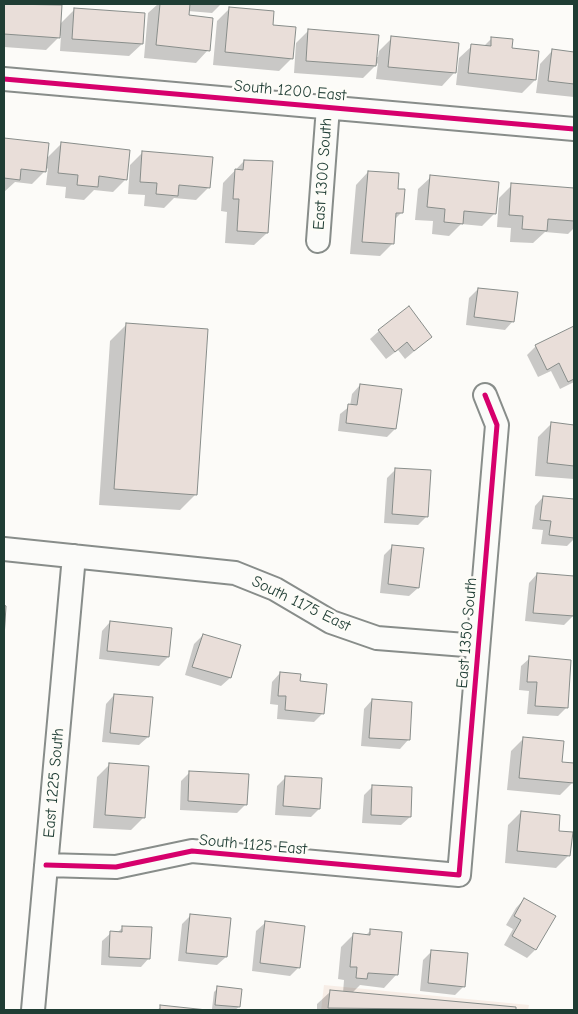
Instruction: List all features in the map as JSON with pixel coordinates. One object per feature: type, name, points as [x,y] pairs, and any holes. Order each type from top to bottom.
[{"type":"street","name":"South 1200 East","points":[[4,79],[574,129]]},
{"type":"street","name":"East 1300 South","points":[[318,241],[328,107]]},
{"type":"street","name":"East 1350 South","points":[[459,875],[497,425],[485,395]]},
{"type":"street","name":"South 1175 East","points":[[4,549],[234,573],[275,589],[331,622],[377,638],[478,646]]},
{"type":"street","name":"East 1225 South","points":[[33,1010],[74,556]]},
{"type":"street","name":"South 1125 East","points":[[46,865],[116,867],[192,852],[459,875]]},
{"type":"shaded area","points":[[324,985],[529,1005],[528,1010],[321,1010]]},
{"type":"building","points":[[4,4],[62,5],[60,38],[4,34]]},
{"type":"building","points":[[160,4],[190,4],[189,15],[213,18],[210,51],[156,45]]},
{"type":"building","points":[[229,7],[274,11],[273,25],[296,27],[293,59],[225,52]]},
{"type":"building","points":[[74,8],[145,13],[143,44],[72,39]]},
{"type":"building","points":[[308,29],[379,35],[376,66],[306,61]]},
{"type":"building","points":[[391,36],[459,43],[456,73],[388,67]]},
{"type":"building","points":[[491,37],[513,39],[512,48],[539,51],[536,80],[468,73],[471,44],[491,46]]},
{"type":"building","points":[[552,49],[574,52],[574,84],[548,81]]},
{"type":"building","points":[[4,138],[49,143],[46,172],[21,169],[20,180],[4,178]]},
{"type":"building","points":[[61,142],[130,150],[127,180],[99,176],[98,187],[77,185],[78,175],[58,173]]},
{"type":"building","points":[[142,151],[213,157],[210,188],[179,185],[178,196],[156,194],[157,183],[140,182]]},
{"type":"building","points":[[244,160],[273,161],[268,233],[237,231],[239,199],[233,199],[235,169],[243,170]]},
{"type":"building","points":[[368,171],[399,173],[398,189],[405,189],[403,213],[396,213],[394,244],[362,242]]},
{"type":"building","points":[[430,175],[499,182],[496,214],[464,211],[463,224],[444,222],[445,209],[427,207]]},
{"type":"building","points":[[511,183],[574,188],[574,221],[548,219],[547,231],[522,229],[523,216],[509,215]]},
{"type":"building","points":[[478,288],[518,292],[514,322],[474,317]]},
{"type":"building","points":[[409,306],[432,337],[414,351],[407,342],[395,352],[378,330]]},
{"type":"building","points":[[126,323],[208,329],[197,495],[114,489]]},
{"type":"building","points":[[574,326],[574,379],[568,382],[559,363],[547,370],[535,345]]},
{"type":"building","points":[[360,384],[402,389],[396,429],[346,423],[348,404],[357,405]]},
{"type":"building","points":[[551,422],[574,425],[574,466],[547,463]]},
{"type":"building","points":[[395,468],[431,470],[428,517],[392,514]]},
{"type":"building","points":[[543,496],[574,499],[574,538],[549,535],[551,521],[540,520]]},
{"type":"building","points":[[392,545],[424,548],[419,588],[388,584]]},
{"type":"building","points":[[537,573],[574,576],[574,616],[533,613]]},
{"type":"building","points":[[4,605],[6,606],[4,638]]},
{"type":"building","points":[[110,621],[172,628],[169,657],[107,651]]},
{"type":"building","points":[[203,634],[241,645],[231,678],[192,667]]},
{"type":"building","points":[[529,656],[571,660],[568,708],[535,706],[537,682],[527,682]]},
{"type":"building","points":[[280,672],[301,674],[300,681],[327,684],[324,714],[285,710],[286,696],[278,696]]},
{"type":"building","points":[[114,694],[153,697],[149,737],[110,733]]},
{"type":"building","points":[[372,699],[412,702],[410,740],[369,738]]},
{"type":"building","points":[[523,737],[564,741],[562,762],[574,763],[574,783],[519,778]]},
{"type":"building","points":[[109,763],[149,766],[145,818],[105,815]]},
{"type":"building","points":[[189,771],[249,774],[247,805],[188,801]]},
{"type":"building","points":[[285,776],[322,778],[320,809],[283,806]]},
{"type":"building","points":[[372,785],[412,787],[411,817],[371,815]]},
{"type":"building","points":[[521,811],[560,815],[559,831],[573,832],[570,856],[517,851]]},
{"type":"building","points":[[524,898],[556,916],[536,950],[512,936],[521,920],[514,916]]},
{"type":"building","points":[[190,914],[231,918],[227,957],[186,953]]},
{"type":"building","points":[[265,921],[305,926],[300,968],[260,963]]},
{"type":"building","points":[[122,926],[152,927],[150,959],[109,957],[110,931],[122,932]]},
{"type":"building","points":[[370,929],[402,932],[398,975],[368,973],[367,979],[356,978],[357,967],[350,967],[353,933],[370,935]]},
{"type":"building","points":[[431,950],[468,953],[465,987],[428,983]]},
{"type":"building","points":[[217,986],[242,989],[240,1007],[215,1005]]},
{"type":"building","points":[[330,990],[516,1007],[516,1010],[328,1008]]},
{"type":"building","points":[[160,1005],[207,1010],[160,1010]]},
{"type":"cycle path","points":[[4,79],[574,129]]},
{"type":"cycle path","points":[[46,865],[116,867],[192,851],[459,875],[497,425],[485,395]]}]
